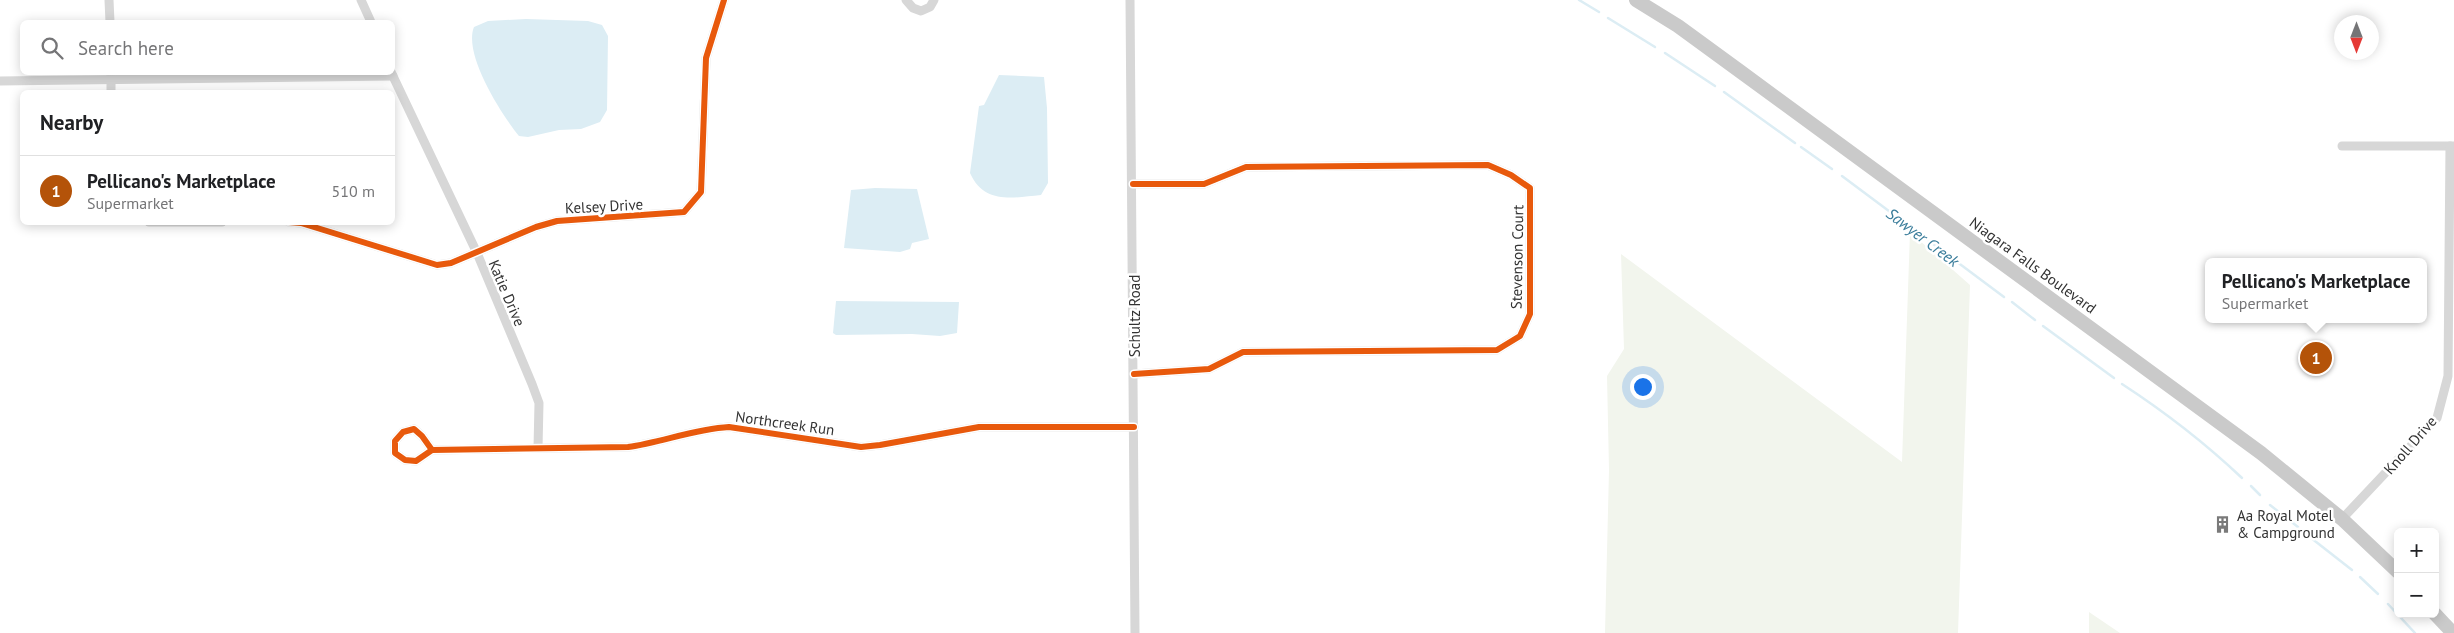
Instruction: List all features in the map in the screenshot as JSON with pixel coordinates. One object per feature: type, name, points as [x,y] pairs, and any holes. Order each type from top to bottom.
[{"type":"main road","name":"Niagara Falls Boulevard","points":[[1636,0],[1717,54],[2250,444],[2342,519],[2394,568]]},
{"type":"main road","points":[[2439,618],[2453,633]]},
{"type":"street","points":[[109,0],[110,20]]},
{"type":"street","points":[[361,0],[369,20]]},
{"type":"street","name":"Kelsey Drive","points":[[307,225],[437,265],[451,263],[536,226],[557,221],[684,212],[693,204],[701,192],[706,58],[724,0]]},
{"type":"street","points":[[906,0],[913,8],[921,11],[930,7],[934,0]]},
{"type":"street","name":"Schultz Road","points":[[1130,0],[1133,184],[1135,633]]},
{"type":"street","points":[[0,81],[111,77],[298,75]]},
{"type":"street","name":"Katie Drive","points":[[392,75],[477,253],[539,403],[538,448]]},
{"type":"street","points":[[111,77],[111,90]]},
{"type":"street","points":[[2342,146],[2452,146]]},
{"type":"street","name":"Knoll Drive","points":[[2342,519],[2437,418],[2448,376],[2452,146]]},
{"type":"street","name":"Stevenson Court","points":[[1133,184],[1204,184],[1246,167],[1488,165],[1511,175],[1530,188],[1530,314],[1520,336],[1497,350],[1243,352],[1209,369],[1134,374]]},
{"type":"street","name":"Northcreek Run","points":[[432,450],[628,447],[652,443],[710,428],[729,427],[861,447],[979,427],[1134,427]]},
{"type":"shaded area","points":[[526,19],[588,21],[602,25],[608,36],[607,110],[600,122],[581,129],[559,130],[528,137],[519,136],[511,126],[494,99],[479,68],[472,39],[474,27],[488,21]]},
{"type":"shaded area","points":[[999,75],[1044,77],[1047,108],[1048,183],[1041,195],[1000,197],[983,190],[970,173],[979,106],[984,105]]},
{"type":"shaded area","points":[[875,188],[917,189],[929,239],[912,243],[910,249],[900,252],[844,248],[851,190]]},
{"type":"shaded area","points":[[1910,232],[1970,285],[1958,633],[1605,633],[1609,470],[1607,376],[1624,349],[1621,254],[1902,462]]},
{"type":"shaded area","points":[[836,301],[959,302],[957,333],[940,336],[912,334],[836,335],[833,333]]},
{"type":"shaded area","points":[[2089,612],[2120,633],[2089,633]]},
{"type":"waterway","name":"Sawyer Creek","points":[[1579,0],[1599,12]]},
{"type":"waterway","name":"Sawyer Creek","points":[[1608,18],[1655,47]]},
{"type":"waterway","name":"Sawyer Creek","points":[[1665,53],[1715,86]]},
{"type":"waterway","name":"Sawyer Creek","points":[[1724,92],[1795,143]]},
{"type":"waterway","name":"Sawyer Creek","points":[[1801,147],[1832,169]]},
{"type":"waterway","name":"Sawyer Creek","points":[[1842,176],[2004,297]]},
{"type":"waterway","name":"Sawyer Creek","points":[[2012,302],[2035,320]]},
{"type":"waterway","name":"Sawyer Creek","points":[[2043,326],[2114,378]]},
{"type":"waterway","name":"Sawyer Creek","points":[[2122,384],[2184,428],[2242,478]]},
{"type":"waterway","name":"Sawyer Creek","points":[[2251,486],[2260,495]]},
{"type":"waterway","name":"Sawyer Creek","points":[[2270,505],[2298,527]]},
{"type":"waterway","name":"Sawyer Creek","points":[[2306,534],[2352,570]]},
{"type":"waterway","name":"Sawyer Creek","points":[[2360,577],[2378,594]]},
{"type":"waterway","points":[[2388,604],[2415,633]]},
{"type":"cycle path","points":[[307,225],[437,265],[451,263],[536,227],[557,221],[684,212],[701,192],[706,58],[724,0]]},
{"type":"cycle path","points":[[1133,184],[1204,184],[1246,167],[1488,165],[1511,175],[1530,188],[1530,314],[1520,336],[1497,350],[1243,352],[1209,369],[1134,374]]},
{"type":"cycle path","points":[[432,450],[416,461],[405,460],[395,453],[395,441],[403,432],[414,429],[422,436],[432,450],[628,447],[704,430],[729,427],[861,447],[979,427],[1134,427]]},
{"type":"place","name":"Pellicano's Marketplace","points":[[2316,358]]},
{"type":"place","name":"Aa Royal Motel & Campground","points":[[2223,524]]}]
